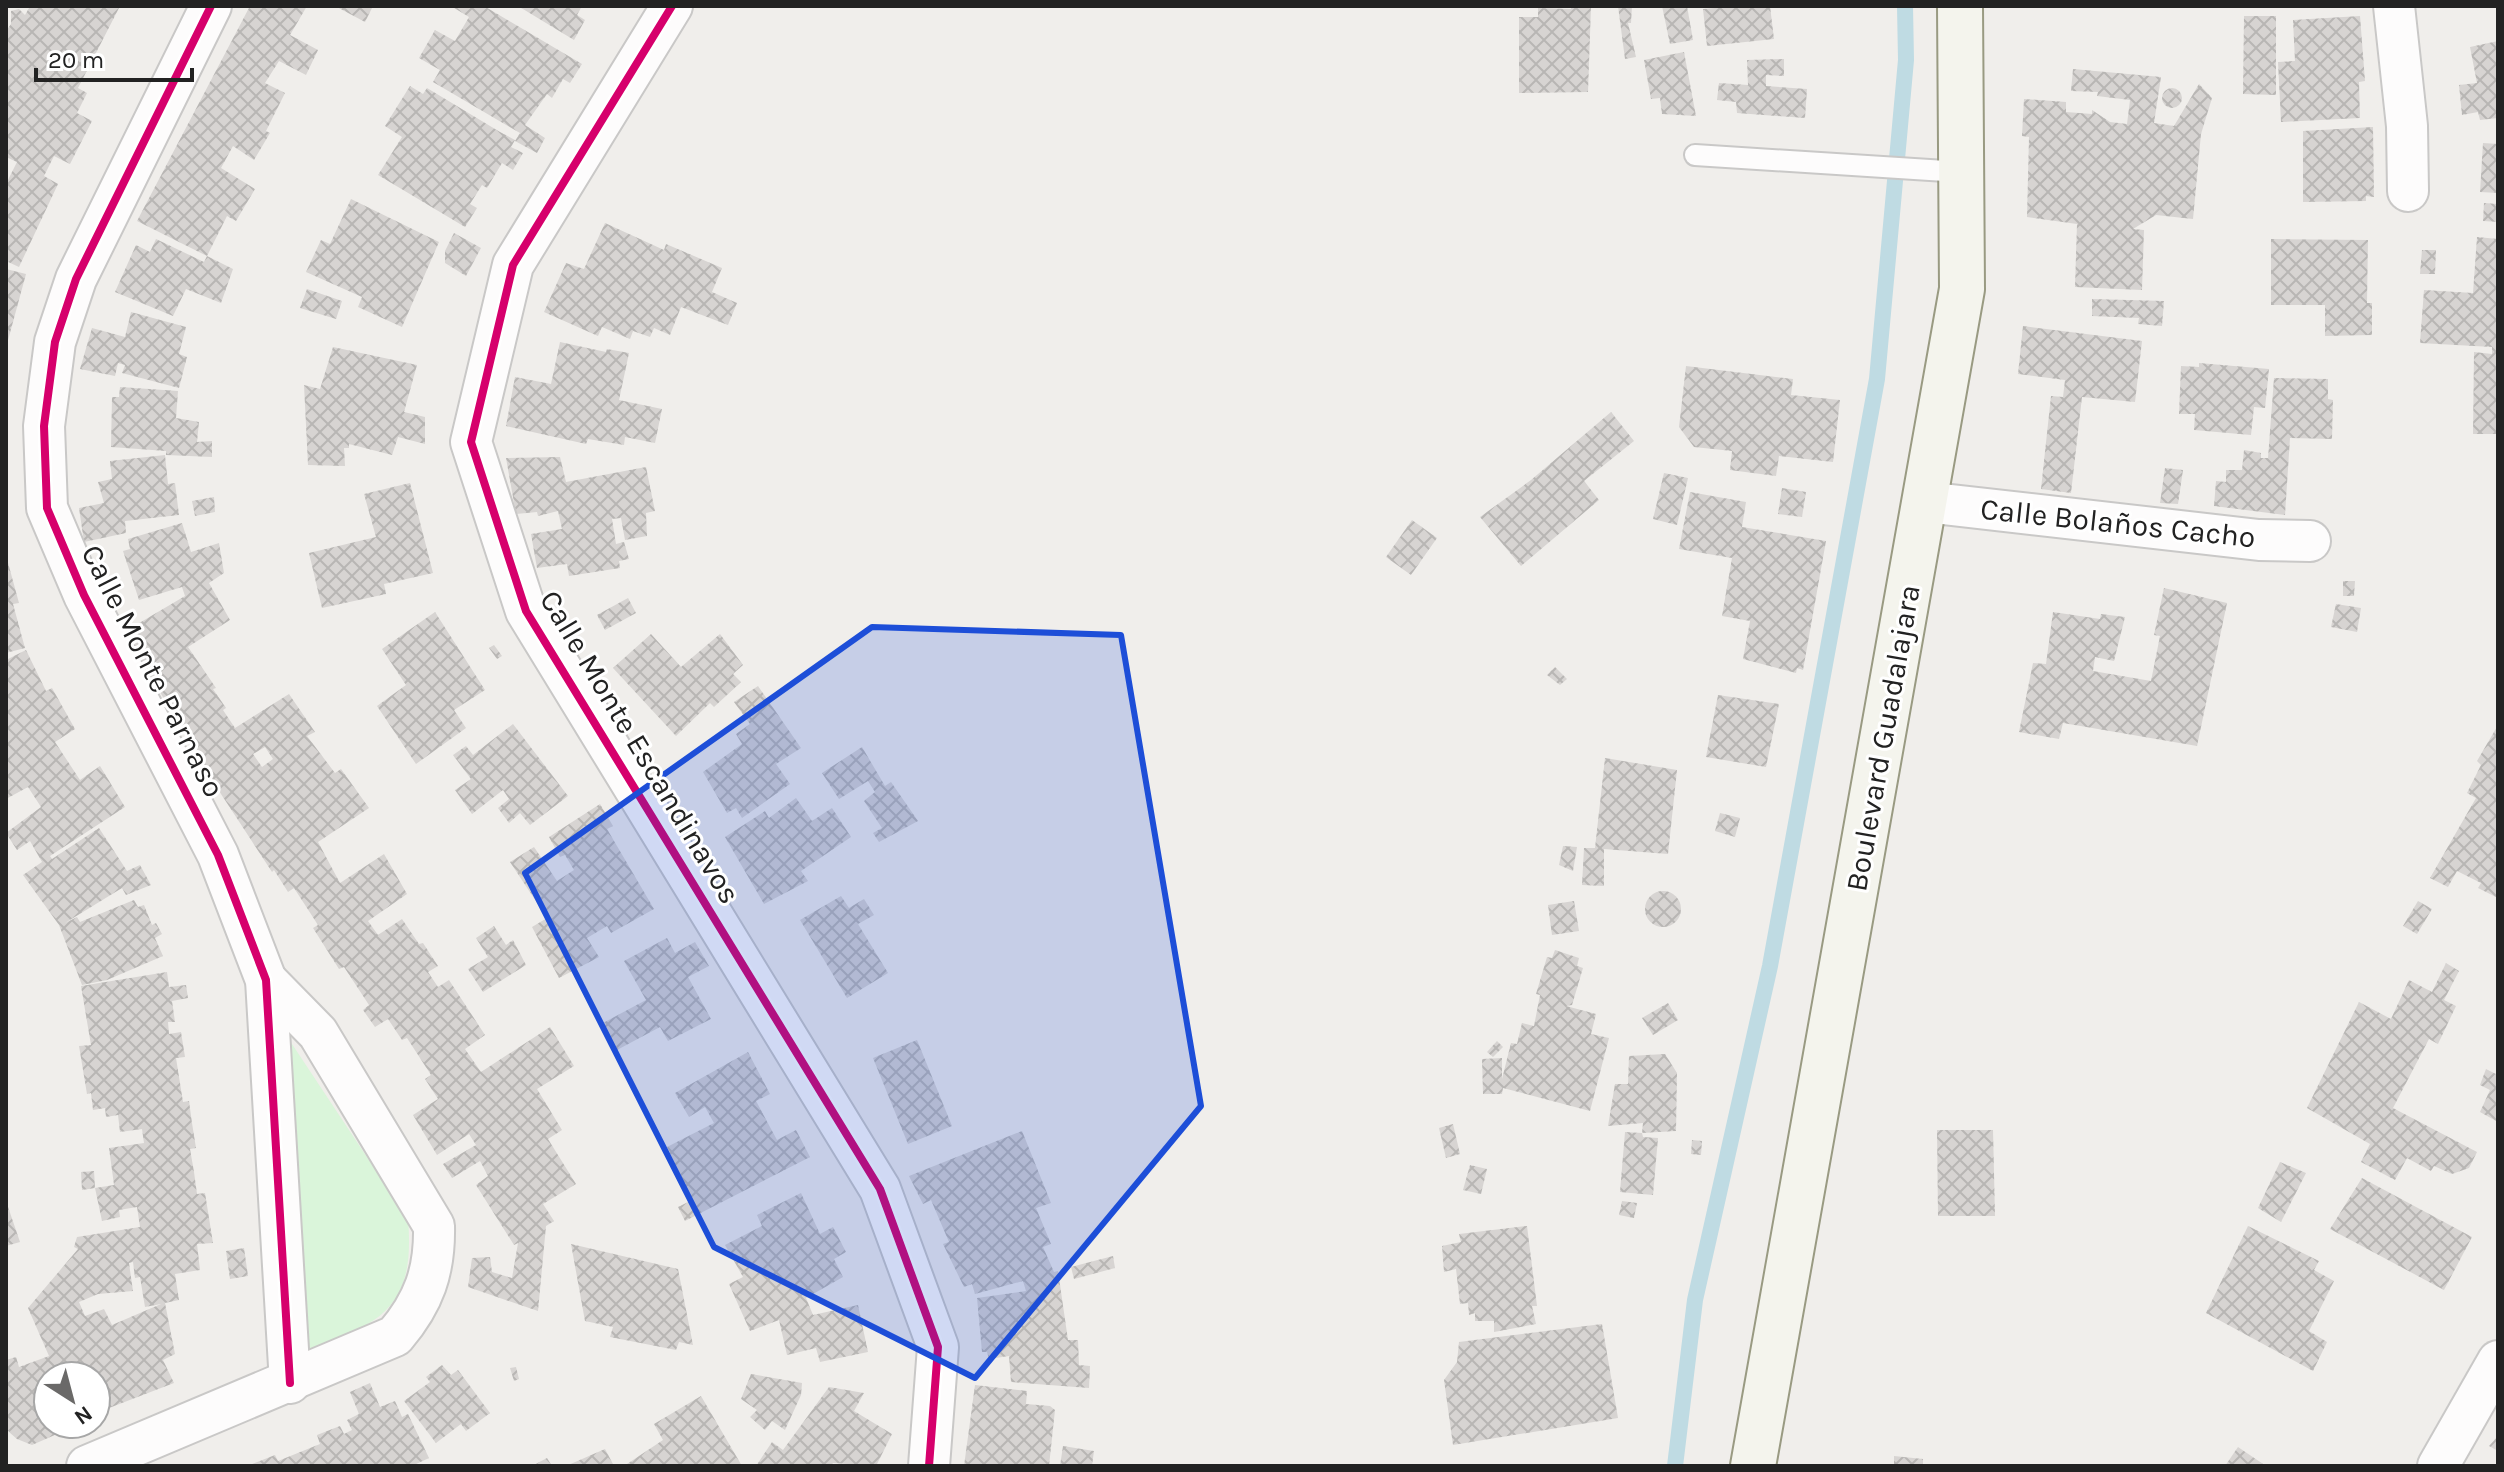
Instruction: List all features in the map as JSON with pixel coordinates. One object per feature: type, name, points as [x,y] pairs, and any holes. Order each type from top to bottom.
[{"type":"main road","name":"Boulevard Guadalajara","points":[[1753,1466],[1962,289],[1960,6]]},
{"type":"street","name":"Calle Monte Parnaso","points":[[211,6],[76,279],[55,342],[44,426],[47,508],[84,595],[218,855],[266,980],[290,1383]]},
{"type":"street","name":"Calle Monte Escandinavos","points":[[672,6],[513,265],[471,442],[526,611],[880,1189],[938,1347],[929,1466]]},
{"type":"street","points":[[2394,6],[2407,126],[2408,191]]},
{"type":"street","name":"Calle Bolaños Cacho","points":[[1925,502],[2259,540],[2310,541]]},
{"type":"street","points":[[87,1466],[290,1383],[395,1336],[414,1313],[429,1283],[434,1254],[434,1226],[318,1033],[266,980]]},
{"type":"street","points":[[2438,1466],[2498,1361]]},
{"type":"lane","points":[[1695,155],[1961,172]]},
{"type":"highlighted area","points":[[872,627],[1121,635],[1201,1106],[975,1378],[714,1247],[525,873]]},
{"type":"green space","points":[[288,1038],[408,1219],[406,1275],[387,1309],[372,1322],[304,1354]]},
{"type":"building","points":[[23,6],[120,6],[78,88],[87,93],[77,113],[92,121],[70,164],[54,156],[44,176],[58,184],[19,267],[6,261],[6,184],[17,162],[6,157],[6,31],[11,24],[11,11],[19,9],[25,15],[29,8]]},
{"type":"building","points":[[250,6],[307,6],[290,35],[318,50],[306,75],[279,61],[265,83],[285,93],[266,131],[270,133],[254,160],[233,146],[221,168],[255,189],[236,221],[227,216],[207,256],[137,221]]},
{"type":"building","points":[[335,6],[373,6],[365,22]]},
{"type":"building","points":[[451,6],[484,6],[582,64],[570,83],[563,79],[552,98],[547,94],[525,125],[545,138],[537,153],[515,141],[520,133],[433,82],[440,70],[419,58],[435,30],[455,41],[469,17]]},
{"type":"building","points":[[518,6],[582,6],[577,15],[585,20],[574,40]]},
{"type":"building","points":[[1571,6],[1591,6],[1588,92],[1519,93],[1519,17],[1538,17],[1538,8],[1571,9]]},
{"type":"building","points":[[1618,6],[1632,6],[1631,23],[1628,23],[1636,57],[1625,59]]},
{"type":"building","points":[[1662,6],[1687,6],[1693,40],[1670,44]]},
{"type":"building","points":[[1770,6],[1774,39],[1707,46],[1703,9]]},
{"type":"building","points":[[2244,16],[2276,16],[2276,95],[2243,94]]},
{"type":"building","points":[[2360,16],[2365,81],[2359,82],[2360,118],[2281,122],[2278,62],[2295,61],[2293,20]]},
{"type":"building","points":[[2498,41],[2498,118],[2480,120],[2478,112],[2462,115],[2459,85],[2477,83],[2470,47]]},
{"type":"building","points":[[1684,52],[1696,116],[1662,114],[1660,98],[1651,99],[1644,60]]},
{"type":"building","points":[[1784,59],[1784,76],[1766,75],[1766,86],[1807,89],[1805,118],[1737,113],[1736,102],[1717,100],[1719,83],[1748,85],[1747,60]]},
{"type":"building","points":[[2073,69],[2161,77],[2154,123],[2174,126],[2199,84],[2212,98],[2201,134],[2193,219],[2156,215],[2133,229],[2144,230],[2142,290],[2075,287],[2077,224],[2027,217],[2029,137],[2022,136],[2024,99],[2066,102],[2066,112],[2092,114],[2092,110],[2110,122],[2127,124],[2130,100],[2097,96],[2098,92],[2071,91]]},
{"type":"building","points":[[410,86],[423,94],[427,88],[515,140],[511,147],[523,153],[513,170],[502,163],[487,188],[482,185],[470,204],[477,208],[465,227],[378,175],[402,137],[385,126]]},
{"type":"building","points":[[2172,88],[2179,91],[2182,98],[2179,105],[2172,108],[2165,105],[2162,98],[2165,91]]},
{"type":"building","points":[[2373,127],[2374,197],[2366,196],[2366,201],[2303,202],[2303,131]]},
{"type":"building","points":[[2483,143],[2498,144],[2498,193],[2480,192]]},
{"type":"building","points":[[351,199],[439,242],[402,327],[358,307],[362,297],[306,272],[321,240],[330,244]]},
{"type":"building","points":[[2484,203],[2498,204],[2498,222],[2483,221]]},
{"type":"building","points":[[605,223],[664,250],[666,244],[722,268],[712,292],[737,303],[728,325],[681,307],[670,335],[654,328],[650,337],[633,331],[630,339],[602,327],[598,336],[544,312],[566,263],[584,269]]},
{"type":"building","points":[[454,233],[481,248],[466,276],[445,263],[445,251]]},
{"type":"building","points":[[2477,237],[2498,239],[2498,434],[2473,434],[2474,352],[2492,354],[2492,347],[2420,343],[2424,290],[2473,293]]},
{"type":"building","points":[[156,239],[204,262],[207,256],[233,269],[221,303],[186,289],[173,316],[115,292],[136,245],[150,252]]},
{"type":"building","points":[[2271,239],[2368,240],[2367,303],[2372,303],[2372,335],[2325,336],[2325,305],[2271,305]]},
{"type":"building","points":[[2422,250],[2436,250],[2435,274],[2420,274]]},
{"type":"building","points":[[6,269],[26,274],[7,344],[6,344]]},
{"type":"building","points":[[307,289],[342,301],[336,319],[300,308]]},
{"type":"building","points":[[2092,299],[2164,301],[2162,326],[2138,324],[2139,318],[2092,316]]},
{"type":"building","points":[[131,312],[186,327],[179,354],[187,357],[179,388],[122,373],[125,365],[118,363],[115,376],[80,369],[92,328],[125,337]]},
{"type":"building","points":[[2023,326],[2142,341],[2135,402],[2082,397],[2071,493],[2041,489],[2051,396],[2063,397],[2065,380],[2018,374]]},
{"type":"building","points":[[560,342],[606,352],[607,349],[629,353],[619,400],[662,409],[655,443],[625,437],[624,445],[588,439],[586,444],[506,426],[515,377],[551,384]]},
{"type":"building","points":[[333,347],[417,365],[404,412],[425,417],[425,444],[398,437],[392,455],[349,444],[349,448],[344,448],[345,466],[308,465],[304,385],[320,389]]},
{"type":"building","points":[[2199,363],[2269,369],[2265,408],[2254,407],[2251,435],[2194,430],[2195,414],[2179,414],[2181,366],[2199,367]]},
{"type":"building","points":[[1686,366],[1793,379],[1791,395],[1840,400],[1833,462],[1779,456],[1776,476],[1730,470],[1732,451],[1694,447],[1679,427]]},
{"type":"building","points":[[2274,378],[2328,379],[2328,399],[2333,400],[2332,439],[2290,438],[2285,515],[2214,506],[2216,481],[2226,482],[2226,470],[2242,470],[2244,450],[2261,453],[2261,458],[2268,458]]},
{"type":"building","points":[[120,387],[178,391],[176,418],[199,422],[197,442],[212,441],[212,457],[166,455],[166,451],[111,447],[112,397],[119,397]]},
{"type":"building","points":[[1611,412],[1634,441],[1584,481],[1599,500],[1521,566],[1480,517],[1531,480]]},
{"type":"building","points":[[165,455],[168,484],[175,483],[179,515],[125,521],[126,533],[84,542],[79,508],[104,503],[98,482],[112,479],[110,461]]},
{"type":"building","points":[[560,457],[566,482],[646,467],[655,511],[646,513],[647,536],[625,540],[621,518],[612,519],[616,544],[624,542],[629,559],[619,561],[620,568],[569,576],[567,564],[537,568],[531,534],[562,529],[558,511],[538,516],[537,512],[516,514],[506,458]]},
{"type":"building","points":[[2165,468],[2183,470],[2178,504],[2160,503]]},
{"type":"building","points":[[1664,473],[1688,478],[1677,525],[1653,519]]},
{"type":"building","points":[[410,483],[433,573],[384,584],[386,594],[322,608],[309,553],[376,537],[364,494]]},
{"type":"building","points":[[1782,488],[1806,492],[1802,517],[1778,514]]},
{"type":"building","points":[[1690,492],[1746,502],[1742,527],[1826,541],[1803,670],[1797,668],[1796,673],[1743,659],[1750,621],[1722,616],[1732,558],[1679,549]]},
{"type":"building","points":[[214,497],[215,512],[195,516],[192,501]]},
{"type":"building","points":[[1412,520],[1437,538],[1411,575],[1386,557]]},
{"type":"building","points":[[182,523],[191,552],[219,543],[224,573],[209,583],[230,620],[188,647],[216,688],[213,689],[235,728],[289,694],[315,732],[307,736],[335,773],[341,769],[369,808],[318,842],[340,883],[384,854],[407,894],[368,921],[378,935],[402,919],[419,944],[423,943],[438,966],[428,972],[438,987],[449,980],[485,1035],[465,1049],[481,1072],[550,1027],[574,1066],[537,1089],[562,1130],[548,1139],[576,1184],[543,1204],[554,1221],[546,1226],[538,1311],[468,1287],[472,1258],[490,1257],[492,1272],[512,1278],[518,1243],[514,1245],[476,1185],[488,1176],[480,1161],[452,1178],[443,1164],[476,1145],[469,1134],[437,1155],[413,1115],[438,1099],[425,1079],[431,1075],[407,1038],[402,1040],[388,1019],[375,1027],[363,1010],[369,1005],[344,967],[339,969],[313,928],[318,925],[294,888],[288,892],[274,870],[272,872],[221,794],[124,632],[185,596],[182,587],[139,600],[123,551],[130,549],[128,539]],"holes":[[[265,747],[273,759],[262,767],[253,754]]]},
{"type":"building","points":[[7,559],[19,603],[13,604],[25,648],[6,653]]},
{"type":"building","points":[[2343,581],[2355,581],[2354,596],[2343,596]]},
{"type":"building","points":[[2164,588],[2227,603],[2197,746],[2063,723],[2059,739],[2019,732],[2033,663],[2046,664],[2053,612],[2100,619],[2101,614],[2125,617],[2114,661],[2095,657],[2093,671],[2151,681],[2160,636],[2154,635]]},
{"type":"building","points":[[628,598],[636,613],[605,630],[597,615]]},
{"type":"building","points":[[2336,604],[2361,608],[2357,632],[2331,627]]},
{"type":"building","points":[[435,612],[485,690],[454,710],[466,728],[416,764],[377,706],[406,685],[382,649]]},
{"type":"building","points":[[651,634],[681,667],[720,634],[743,665],[733,674],[741,682],[714,707],[710,703],[676,736],[613,668]]},
{"type":"building","points":[[494,645],[502,656],[497,659],[489,648]]},
{"type":"building","points":[[26,650],[46,691],[52,688],[75,729],[55,742],[80,780],[100,766],[125,807],[50,856],[52,859],[99,828],[127,871],[140,865],[151,885],[126,895],[122,888],[65,923],[77,917],[80,922],[134,900],[138,907],[144,905],[152,925],[156,923],[162,934],[155,938],[163,956],[107,980],[82,985],[59,925],[23,875],[42,862],[30,841],[17,850],[6,833],[41,807],[28,787],[6,799],[6,660]]},
{"type":"building","points":[[1555,667],[1567,679],[1560,685],[1547,675]]},
{"type":"building","points":[[758,686],[801,748],[776,764],[790,784],[742,818],[736,808],[727,813],[703,772],[742,744],[736,734],[750,724],[734,702]]},
{"type":"building","points":[[1718,695],[1779,704],[1766,767],[1706,757]]},
{"type":"building","points":[[513,724],[568,796],[530,825],[520,813],[509,823],[498,808],[509,799],[503,790],[472,814],[455,790],[471,779],[453,755],[466,746],[473,755]]},
{"type":"building","points":[[2498,725],[2498,898],[2478,888],[2481,883],[2457,871],[2448,887],[2430,878],[2476,798],[2467,793],[2481,765],[2477,761]]},
{"type":"building","points":[[862,747],[885,786],[891,782],[918,821],[879,842],[873,833],[882,828],[864,801],[875,792],[868,781],[839,799],[822,773]]},
{"type":"building","points":[[1605,758],[1677,770],[1668,854],[1604,849],[1604,886],[1582,885],[1584,848],[1595,848]]},
{"type":"building","points":[[796,798],[812,821],[832,808],[851,837],[801,871],[808,881],[764,904],[725,837],[765,811],[769,818]]},
{"type":"building","points":[[600,804],[613,826],[607,829],[654,909],[611,933],[607,926],[587,938],[599,957],[559,978],[532,927],[547,918],[510,862],[534,847],[557,881],[574,870],[565,855],[560,857],[549,837]]},
{"type":"building","points":[[1720,813],[1740,818],[1735,837],[1715,831]]},
{"type":"building","points":[[1563,846],[1577,847],[1573,871],[1559,865]]},
{"type":"building","points":[[1663,891],[1676,896],[1681,909],[1676,922],[1663,927],[1650,922],[1645,909],[1650,896]]},
{"type":"building","points":[[841,896],[849,908],[864,899],[874,915],[858,924],[888,973],[847,998],[800,920]]},
{"type":"building","points":[[1574,901],[1579,931],[1552,935],[1548,905]]},
{"type":"building","points":[[2418,901],[2432,909],[2417,934],[2403,926]]},
{"type":"building","points":[[494,926],[506,945],[513,940],[526,965],[483,992],[468,969],[488,957],[476,938]]},
{"type":"building","points":[[667,938],[675,953],[695,942],[709,966],[688,977],[711,1019],[668,1041],[660,1027],[617,1050],[603,1023],[646,1000],[624,961]]},
{"type":"building","points":[[1555,950],[1579,958],[1577,966],[1583,968],[1572,1005],[1566,1006],[1596,1014],[1591,1034],[1609,1038],[1590,1111],[1503,1088],[1502,1094],[1483,1094],[1482,1059],[1502,1058],[1502,1079],[1511,1043],[1517,1044],[1522,1023],[1534,1026],[1540,995],[1536,994],[1547,957],[1552,958]]},
{"type":"building","points":[[2446,963],[2459,971],[2444,1000],[2456,1006],[2438,1044],[2429,1039],[2393,1108],[2477,1152],[2469,1168],[2452,1174],[2434,1166],[2431,1171],[2407,1158],[2395,1180],[2361,1162],[2370,1144],[2307,1108],[2359,1002],[2391,1019],[2409,980],[2432,992]]},
{"type":"building","points":[[167,972],[169,987],[186,985],[188,998],[172,1001],[175,1022],[168,1022],[169,1034],[181,1032],[185,1057],[176,1058],[183,1102],[189,1101],[196,1148],[190,1149],[197,1194],[205,1193],[213,1243],[197,1244],[200,1270],[175,1274],[179,1300],[165,1303],[175,1354],[163,1360],[174,1383],[112,1407],[112,1360],[38,1360],[49,1356],[28,1308],[78,1249],[74,1247],[77,1237],[140,1227],[137,1207],[119,1210],[120,1217],[102,1221],[95,1188],[114,1185],[109,1148],[144,1143],[142,1129],[120,1132],[118,1115],[106,1117],[105,1108],[93,1110],[91,1093],[87,1094],[79,1046],[91,1045],[81,986]],"holes":[[[133,1262],[135,1278],[140,1277],[145,1307],[161,1304],[112,1325],[104,1309],[85,1316],[79,1302],[98,1294],[133,1291],[129,1263]]]},
{"type":"building","points":[[1668,1003],[1678,1020],[1653,1035],[1642,1018]]},
{"type":"building","points":[[917,1040],[952,1126],[908,1144],[873,1058]]},
{"type":"building","points":[[1497,1041],[1503,1047],[1493,1057],[1487,1052]]},
{"type":"building","points":[[748,1052],[770,1094],[756,1101],[777,1140],[796,1130],[810,1157],[685,1221],[678,1207],[692,1200],[667,1147],[714,1123],[705,1107],[689,1117],[675,1093]]},
{"type":"building","points":[[1665,1054],[1677,1073],[1676,1131],[1642,1133],[1643,1123],[1608,1126],[1615,1084],[1628,1084],[1629,1056]]},
{"type":"building","points":[[2486,1069],[2498,1075],[2498,1122],[2480,1112],[2490,1090],[2480,1085]]},
{"type":"building","points":[[1453,1124],[1460,1154],[1446,1158],[1439,1128]]},
{"type":"building","points":[[1937,1130],[1993,1130],[1995,1216],[1938,1216]]},
{"type":"building","points":[[1022,1131],[1051,1203],[1036,1208],[1051,1244],[1043,1247],[1054,1272],[1058,1271],[1068,1340],[1078,1340],[1079,1365],[1090,1366],[1089,1388],[1011,1382],[1009,1356],[989,1359],[987,1352],[982,1352],[977,1298],[1026,1291],[1023,1281],[975,1294],[972,1284],[964,1287],[943,1244],[949,1242],[931,1200],[923,1204],[909,1176]]},
{"type":"building","points":[[1625,1132],[1642,1133],[1643,1137],[1658,1138],[1653,1195],[1620,1192]]},
{"type":"building","points":[[1692,1140],[1702,1141],[1701,1155],[1691,1154]]},
{"type":"building","points":[[2280,1162],[2306,1173],[2281,1222],[2258,1208]]},
{"type":"building","points":[[1470,1165],[1487,1169],[1481,1194],[1463,1190]]},
{"type":"building","points":[[94,1171],[95,1188],[82,1190],[81,1172]]},
{"type":"building","points":[[2362,1178],[2472,1237],[2444,1290],[2330,1229]]},
{"type":"building","points":[[801,1193],[820,1234],[833,1227],[846,1252],[834,1259],[843,1277],[806,1298],[813,1315],[858,1305],[868,1352],[820,1362],[816,1348],[787,1355],[779,1320],[750,1331],[729,1284],[743,1277],[725,1245],[762,1226],[757,1215]]},
{"type":"building","points":[[6,1201],[20,1242],[6,1246]]},
{"type":"building","points":[[1622,1201],[1637,1203],[1634,1218],[1619,1215]]},
{"type":"building","points":[[1527,1226],[1537,1306],[1532,1306],[1536,1324],[1494,1332],[1494,1321],[1475,1321],[1475,1313],[1469,1315],[1468,1303],[1460,1304],[1456,1269],[1444,1272],[1442,1246],[1461,1242],[1459,1234]]},
{"type":"building","points":[[2248,1226],[2319,1261],[2314,1270],[2334,1281],[2309,1331],[2327,1342],[2313,1371],[2206,1313]]},
{"type":"building","points":[[571,1244],[678,1269],[693,1345],[679,1342],[676,1350],[610,1337],[613,1327],[585,1321]]},
{"type":"building","points":[[244,1248],[248,1276],[230,1279],[226,1251]]},
{"type":"building","points":[[1113,1256],[1115,1268],[1074,1279],[1071,1267]]},
{"type":"building","points":[[1602,1324],[1618,1418],[1453,1445],[1444,1380],[1457,1362],[1459,1342]]},
{"type":"building","points":[[16,1357],[19,1367],[32,1362],[32,1440],[43,1440],[32,1445],[17,1439],[6,1429],[6,1360]]},
{"type":"building","points":[[442,1365],[451,1375],[458,1370],[490,1413],[466,1431],[461,1424],[436,1443],[404,1401],[430,1382],[426,1377]]},
{"type":"building","points":[[516,1367],[519,1379],[514,1381],[510,1368]]},
{"type":"building","points":[[751,1374],[802,1383],[801,1395],[785,1430],[772,1421],[765,1430],[750,1417],[757,1410],[741,1399]]},
{"type":"building","points":[[370,1383],[380,1407],[395,1401],[402,1417],[408,1414],[429,1458],[412,1466],[247,1466],[275,1455],[278,1461],[320,1444],[317,1435],[340,1426],[344,1434],[352,1430],[347,1420],[359,1414],[350,1392]]},
{"type":"building","points":[[975,1385],[1027,1391],[1026,1404],[1050,1406],[1055,1410],[1049,1466],[964,1466]]},
{"type":"building","points":[[829,1387],[864,1393],[854,1411],[892,1434],[876,1466],[833,1463],[831,1466],[756,1466],[772,1442],[783,1450]]},
{"type":"building","points":[[701,1396],[742,1466],[624,1466],[663,1440],[654,1424]]},
{"type":"building","points":[[2498,1436],[2498,1451],[2489,1446]]},
{"type":"building","points":[[1063,1446],[1094,1451],[1092,1466],[1060,1466]]},
{"type":"building","points":[[2238,1447],[2266,1466],[2225,1466]]},
{"type":"building","points":[[605,1449],[614,1466],[566,1466]]},
{"type":"building","points":[[1894,1456],[1923,1459],[1923,1466],[1894,1466]]},
{"type":"building","points":[[547,1458],[552,1466],[532,1466]]},
{"type":"waterway","points":[[1675,1466],[1695,1300],[1770,966],[1877,379],[1906,60],[1905,6]]},
{"type":"cycle path","points":[[211,6],[76,279],[55,342],[44,426],[47,508],[84,595],[218,855],[266,980],[290,1383]]},
{"type":"cycle path","points":[[672,6],[513,265],[471,442],[526,611],[880,1189],[938,1347],[929,1466]]}]
